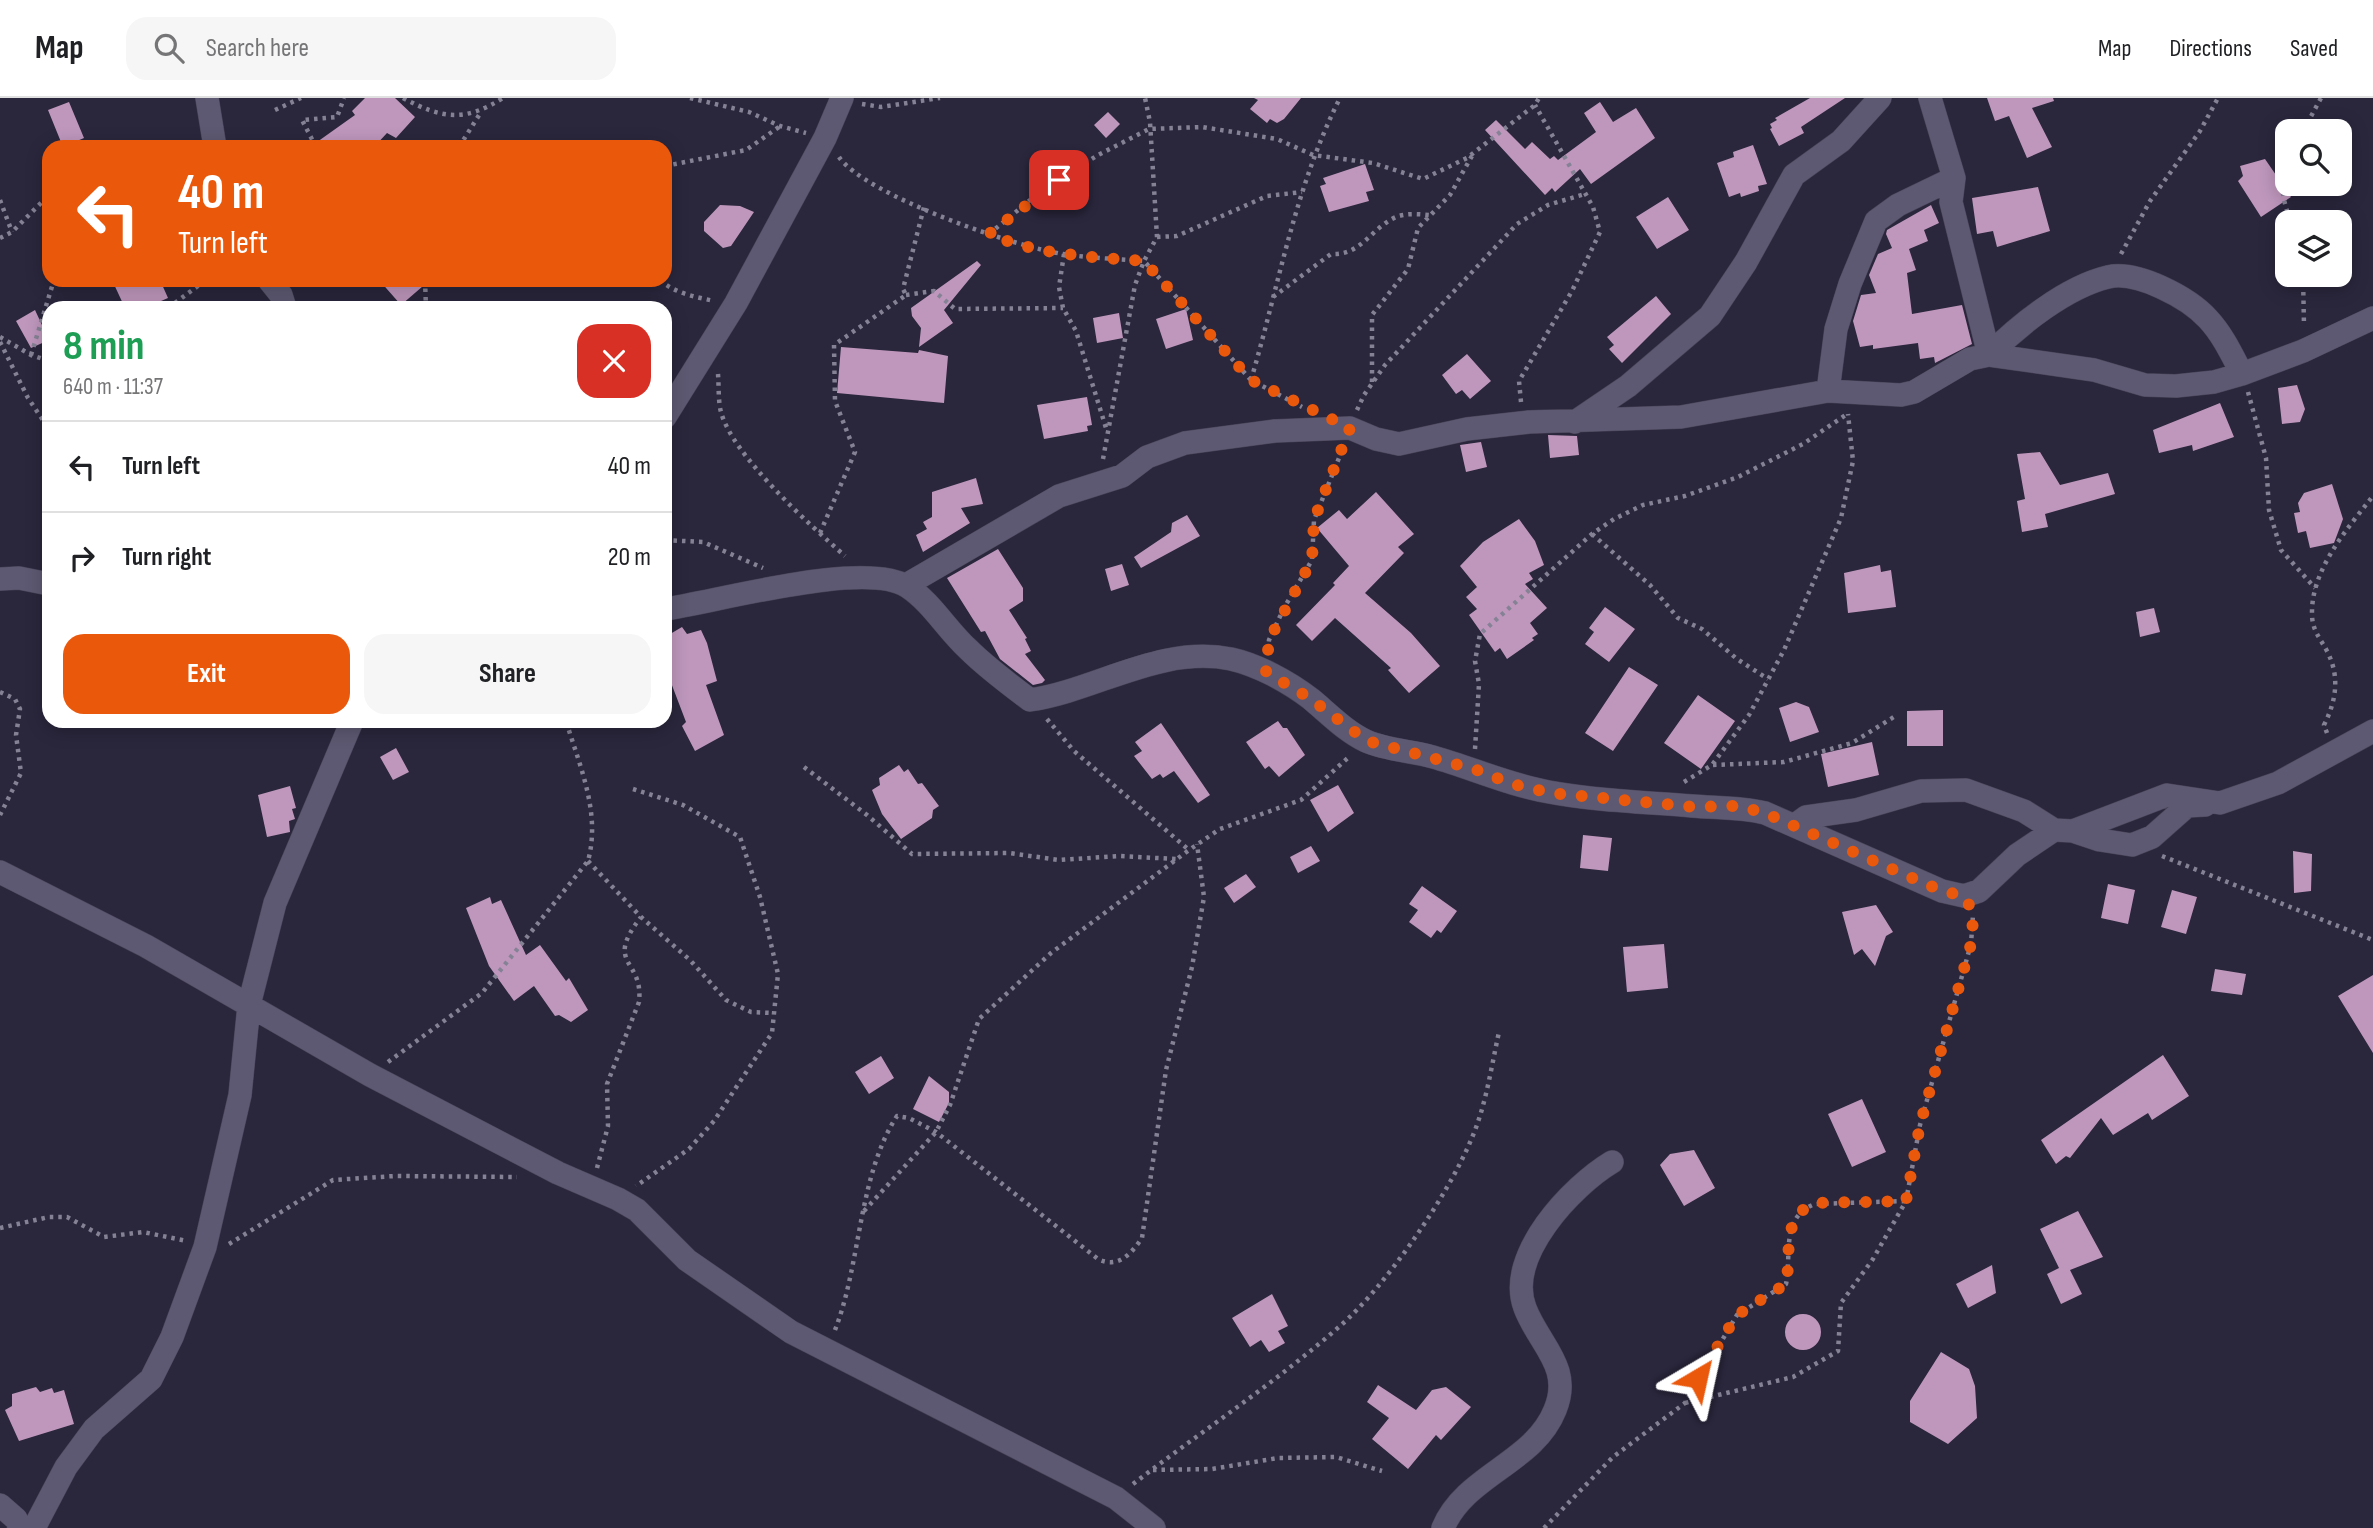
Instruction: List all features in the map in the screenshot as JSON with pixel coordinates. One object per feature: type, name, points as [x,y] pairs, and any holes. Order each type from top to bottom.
[{"type":"street","points":[[207,98],[214,140]]},
{"type":"street","points":[[1575,422],[1628,386],[1710,316],[1746,262],[1794,175],[1841,141],[1880,98]]},
{"type":"street","points":[[1930,98],[1954,178],[1951,202],[1989,355]]},
{"type":"street","points":[[672,406],[736,303],[825,138],[841,99]]},
{"type":"street","points":[[1828,391],[1836,329],[1850,284],[1876,221],[1898,205],[1954,178]]},
{"type":"street","points":[[1989,355],[2014,330],[2047,305],[2109,277],[2130,276],[2150,282],[2206,317],[2219,332],[2242,374]]},
{"type":"street","points":[[906,585],[1059,496],[1122,476],[1147,457],[1185,443],[1275,431],[1350,428],[1376,439],[1399,444],[1467,429],[1529,422],[1681,417],[1828,391],[1854,390],[1901,395],[1914,392],[1970,359],[1989,355],[2021,362],[2094,370],[2145,385],[2176,386],[2214,382],[2242,374],[2303,351],[2373,318]]},
{"type":"street","points":[[0,579],[19,578],[42,583]]},
{"type":"street","points":[[672,608],[791,583],[872,579],[906,585],[927,603],[967,648],[1030,700],[1057,696],[1087,683],[1161,662],[1199,657],[1231,659],[1266,672],[1308,697],[1367,741],[1474,769],[1512,784],[1551,793],[1695,807],[1737,806],[1765,813],[1942,891],[1964,896],[1988,884],[2017,855],[2063,831],[2167,795],[2220,803]]},
{"type":"street","points":[[34,1528],[66,1467],[94,1429],[151,1379],[172,1337],[203,1253],[240,1095],[249,1005],[275,903],[349,728]]},
{"type":"street","points":[[1795,825],[1806,817],[1856,810],[1922,791],[1966,790],[2024,811],[2063,831],[2100,841],[2132,845],[2152,837],[2187,806],[2220,803],[2278,783],[2373,731]]},
{"type":"street","points":[[0,872],[146,946],[370,1075],[558,1173],[618,1199],[637,1210],[687,1260],[790,1332],[1116,1498],[1154,1528]]},
{"type":"street","points":[[1443,1528],[1455,1505],[1533,1443],[1555,1410],[1560,1389],[1559,1367],[1526,1309],[1521,1294],[1523,1274],[1532,1248],[1564,1202],[1589,1176],[1612,1162]]},
{"type":"street","points":[[0,1505],[16,1519],[20,1528]]},
{"type":"path","points":[[275,110],[301,98]]},
{"type":"path","points":[[312,140],[302,120],[337,117],[344,98]]},
{"type":"path","points":[[403,98],[429,112],[449,116],[481,111],[503,98]]},
{"type":"path","points":[[690,98],[749,112],[780,126],[825,138],[848,170],[873,187],[1010,243],[1064,254],[1144,261],[1251,380],[1307,409]]},
{"type":"path","points":[[841,99],[881,107],[940,98]]},
{"type":"path","points":[[1100,483],[1107,429],[1135,285],[1157,237],[1146,98]]},
{"type":"path","points":[[1251,380],[1313,155],[1340,98]]},
{"type":"path","points":[[989,234],[1040,192],[1098,155],[1149,129],[1202,127],[1277,139],[1313,155],[1373,163],[1423,179],[1474,152],[1535,105],[1539,98]]},
{"type":"path","points":[[2109,277],[2150,201],[2200,131],[2218,98]]},
{"type":"path","points":[[2310,119],[2321,98]]},
{"type":"path","points":[[1529,422],[1520,400],[1519,381],[1572,291],[1600,232],[1593,207],[1535,105]]},
{"type":"path","points":[[463,140],[481,111]]},
{"type":"path","points":[[672,165],[747,150],[780,126]]},
{"type":"path","points":[[1372,383],[1372,315],[1408,269],[1418,228],[1450,195],[1474,152]]},
{"type":"path","points":[[1157,237],[1177,236],[1246,208],[1267,196],[1302,192]]},
{"type":"path","points":[[1266,672],[1269,640],[1312,560],[1314,520],[1350,428],[1372,383],[1385,365],[1517,224],[1548,205],[1585,194]]},
{"type":"path","points":[[0,200],[12,232]]},
{"type":"path","points":[[0,238],[12,232],[42,202]]},
{"type":"path","points":[[906,295],[903,289],[924,207]]},
{"type":"path","points":[[1272,297],[1331,254],[1344,255],[1363,244],[1396,217],[1429,215]]},
{"type":"path","points":[[1064,254],[1059,286],[1063,308],[1076,331],[1107,429]]},
{"type":"path","points":[[178,301],[196,287]]},
{"type":"path","points":[[670,287],[695,297],[736,303]]},
{"type":"path","points":[[2303,287],[2303,351]]},
{"type":"path","points":[[820,533],[855,452],[835,401],[834,345],[906,295],[934,291],[955,309],[1063,308]]},
{"type":"path","points":[[31,355],[42,319]]},
{"type":"path","points":[[717,335],[721,413],[736,443],[820,533],[872,579]]},
{"type":"path","points":[[0,339],[42,359]]},
{"type":"path","points":[[0,339],[28,398],[42,419]]},
{"type":"path","points":[[2242,374],[2263,447],[2269,510],[2281,550],[2315,588]]},
{"type":"path","points":[[1675,786],[1712,765],[1749,715],[1784,650],[1841,518],[1853,461],[1848,413],[1854,390]]},
{"type":"path","points":[[1474,769],[1479,684],[1475,661],[1480,634],[1592,534],[1643,505],[1685,496],[1738,477],[1803,444],[1848,413]]},
{"type":"path","points":[[2334,754],[2324,725],[2334,704],[2336,684],[2328,653],[2315,634],[2312,614],[2315,588],[2332,551],[2373,496]]},
{"type":"path","points":[[1592,534],[1650,585],[1678,618],[1702,629],[1737,659],[1768,679]]},
{"type":"path","points":[[672,540],[703,542],[719,547],[791,583]]},
{"type":"path","points":[[0,692],[15,699],[20,709],[16,735],[21,773],[0,815]]},
{"type":"path","points":[[1030,700],[1074,751],[1189,850]]},
{"type":"path","points":[[1712,765],[1784,762],[1852,743],[1897,715]]},
{"type":"path","points":[[370,1075],[482,993],[589,861],[594,841],[593,817],[568,728]]},
{"type":"path","points":[[863,1213],[936,1132],[950,1105],[979,1018],[1051,953],[1197,844],[1220,829],[1301,800],[1367,741]]},
{"type":"path","points":[[804,766],[912,854],[1009,853],[1059,860],[1119,856],[1177,859]]},
{"type":"path","points":[[618,1199],[689,1149],[714,1121],[772,1034],[778,974],[760,897],[740,837],[683,805],[633,789]]},
{"type":"path","points":[[828,1350],[847,1301],[872,1179],[895,1118],[909,1118],[936,1132],[1098,1259],[1111,1263],[1122,1260],[1133,1251],[1142,1238],[1166,1070],[1192,967],[1204,897],[1197,844]]},
{"type":"path","points":[[2132,845],[2373,940]]},
{"type":"path","points":[[589,861],[641,917],[690,960],[726,1000],[751,1012],[774,1013]]},
{"type":"path","points":[[1685,1403],[1793,1377],[1838,1351],[1841,1303],[1873,1259],[1906,1201],[1935,1067],[1971,944],[1974,919],[1964,896]]},
{"type":"path","points":[[591,1186],[604,1151],[610,1108],[607,1084],[639,1002],[641,988],[623,950],[625,937],[641,917]]},
{"type":"path","points":[[1116,1498],[1342,1325],[1378,1287],[1420,1228],[1471,1140],[1487,1092],[1499,1032]]},
{"type":"path","points":[[0,1228],[49,1217],[67,1217],[104,1237],[143,1232],[203,1253],[334,1180],[395,1176],[518,1177]]},
{"type":"path","points":[[1544,1528],[1613,1457],[1685,1403],[1737,1315],[1786,1284],[1790,1230],[1802,1208],[1815,1203],[1906,1201]]},
{"type":"path","points":[[1152,1470],[1212,1469],[1278,1458],[1336,1457],[1382,1471]]},
{"type":"building","points":[[365,98],[395,98],[415,117],[396,138],[387,133],[380,140],[320,140],[355,115],[352,111]]},
{"type":"building","points":[[1254,98],[1301,98],[1284,119],[1277,123],[1270,119],[1267,123],[1250,109],[1258,100]]},
{"type":"building","points":[[1810,98],[1845,98],[1801,127],[1804,133],[1779,146],[1770,124],[1777,120],[1775,118]]},
{"type":"building","points":[[1987,98],[2053,98],[2054,101],[2032,108],[2052,147],[2027,158],[2009,116],[1995,121]]},
{"type":"building","points":[[69,102],[84,138],[60,140],[48,110]]},
{"type":"building","points":[[1600,102],[1613,122],[1636,108],[1655,138],[1591,184],[1580,169],[1555,192],[1552,188],[1545,195],[1485,130],[1496,120],[1525,149],[1532,142],[1550,159],[1554,156],[1558,160],[1596,132],[1584,113]]},
{"type":"building","points":[[1108,112],[1120,124],[1106,138],[1094,125]]},
{"type":"building","points":[[1753,145],[1767,184],[1758,186],[1759,191],[1741,197],[1740,193],[1729,197],[1717,163],[1734,157],[1733,152]]},
{"type":"building","points":[[2265,159],[2275,174],[2275,196],[2291,197],[2261,217],[2238,181],[2243,176],[2240,166]]},
{"type":"building","points":[[1365,164],[1374,190],[1366,192],[1369,201],[1329,212],[1320,186],[1326,184],[1323,178]]},
{"type":"building","points":[[2038,187],[2050,231],[1997,247],[1993,231],[1977,234],[1972,198]]},
{"type":"building","points":[[1668,197],[1689,230],[1657,249],[1636,217]]},
{"type":"building","points":[[720,205],[740,206],[754,212],[731,246],[723,248],[704,231],[704,222]]},
{"type":"building","points":[[1931,205],[1939,223],[1924,230],[1928,241],[1909,249],[1916,270],[1907,273],[1912,314],[1962,305],[1972,344],[1935,363],[1934,357],[1920,359],[1918,343],[1873,349],[1873,345],[1860,347],[1853,321],[1861,295],[1876,293],[1869,275],[1878,254],[1892,248],[1887,230]]},
{"type":"building","points":[[977,261],[981,265],[944,310],[953,323],[919,347],[921,328],[912,316],[911,308]]},
{"type":"building","points":[[115,287],[163,287],[168,298],[161,301],[122,301]]},
{"type":"building","points":[[385,287],[422,287],[406,301],[397,301]]},
{"type":"building","points":[[1656,296],[1671,314],[1622,363],[1609,349],[1614,345],[1607,337]]},
{"type":"building","points":[[1186,309],[1193,340],[1166,349],[1156,319]]},
{"type":"building","points":[[35,310],[42,325],[42,343],[31,348],[16,321]]},
{"type":"building","points":[[1119,313],[1123,338],[1097,343],[1093,318]]},
{"type":"building","points":[[841,347],[918,353],[919,350],[948,356],[944,403],[837,393]]},
{"type":"building","points":[[1467,354],[1491,381],[1470,399],[1462,390],[1456,394],[1442,375]]},
{"type":"building","points":[[2297,385],[2305,409],[2300,422],[2282,424],[2278,388]]},
{"type":"building","points":[[1087,397],[1092,425],[1087,426],[1088,431],[1044,439],[1037,405]]},
{"type":"building","points":[[2220,403],[2234,437],[2193,451],[2192,445],[2159,453],[2153,430]]},
{"type":"building","points":[[1548,435],[1577,436],[1579,455],[1550,458]]},
{"type":"building","points":[[1481,442],[1487,467],[1466,472],[1460,445]]},
{"type":"building","points":[[2040,452],[2060,485],[2108,473],[2115,494],[2045,514],[2048,527],[2022,532],[2017,501],[2025,499],[2017,454]]},
{"type":"building","points":[[976,478],[983,504],[961,508],[970,523],[923,552],[916,535],[927,529],[923,522],[932,517],[932,492]]},
{"type":"building","points":[[2332,484],[2343,519],[2334,543],[2310,548],[2306,531],[2298,533],[2294,513],[2300,512],[2298,503],[2304,493]]},
{"type":"building","points":[[1376,492],[1414,534],[1398,547],[1404,553],[1365,593],[1411,633],[1440,666],[1409,693],[1388,670],[1391,668],[1335,618],[1312,641],[1296,625],[1335,585],[1333,583],[1349,566],[1317,528],[1339,510],[1347,519]]},
{"type":"building","points":[[1187,515],[1200,536],[1141,568],[1134,557],[1171,532],[1172,523]]},
{"type":"building","points":[[1519,519],[1535,541],[1544,565],[1529,573],[1533,579],[1525,584],[1547,608],[1530,623],[1538,634],[1532,638],[1534,640],[1507,659],[1500,648],[1495,652],[1469,615],[1477,609],[1466,597],[1477,587],[1460,566],[1483,542]]},
{"type":"building","points":[[998,549],[1023,588],[1023,601],[1009,610],[1027,638],[1025,639],[1031,651],[1025,654],[1045,680],[1042,683],[1033,685],[1000,659],[985,631],[981,632],[947,578]]},
{"type":"building","points":[[1122,564],[1129,585],[1111,591],[1105,569]]},
{"type":"building","points":[[1880,565],[1881,572],[1891,570],[1896,607],[1848,613],[1844,573]]},
{"type":"building","points":[[1605,607],[1635,629],[1609,662],[1585,644],[1594,632],[1589,628]]},
{"type":"building","points":[[2154,608],[2160,632],[2140,637],[2136,612]]},
{"type":"building","points":[[682,627],[687,634],[701,630],[717,681],[706,685],[724,735],[695,751],[682,726],[686,722],[672,685],[672,633]]},
{"type":"building","points":[[1629,667],[1658,685],[1613,751],[1585,733]]},
{"type":"building","points":[[1698,695],[1735,721],[1701,769],[1664,743]]},
{"type":"building","points":[[1796,702],[1809,707],[1819,732],[1790,742],[1779,708]]},
{"type":"building","points":[[1943,710],[1943,746],[1907,746],[1907,711]]},
{"type":"building","points":[[1278,721],[1283,728],[1287,728],[1305,755],[1279,777],[1269,766],[1265,769],[1246,742]]},
{"type":"building","points":[[1161,723],[1210,795],[1198,803],[1174,771],[1163,778],[1160,774],[1152,779],[1134,756],[1142,751],[1135,742]]},
{"type":"building","points":[[1872,742],[1879,775],[1828,787],[1821,754]]},
{"type":"building","points":[[396,748],[409,772],[393,780],[380,757]]},
{"type":"building","points":[[899,765],[904,772],[908,769],[918,784],[922,783],[939,806],[933,810],[932,818],[901,839],[882,814],[872,790],[880,785],[879,778]]},
{"type":"building","points":[[1338,785],[1354,813],[1328,832],[1310,800]]},
{"type":"building","points":[[290,786],[296,808],[292,809],[295,819],[289,821],[290,832],[267,837],[258,795]]},
{"type":"building","points":[[1583,835],[1612,838],[1608,871],[1580,868]]},
{"type":"building","points":[[1311,846],[1320,861],[1298,873],[1290,857]]},
{"type":"building","points":[[2293,851],[2312,854],[2311,891],[2294,893]]},
{"type":"building","points":[[1246,874],[1256,887],[1234,903],[1224,888]]},
{"type":"building","points":[[2108,884],[2135,890],[2128,924],[2101,918]]},
{"type":"building","points":[[1422,886],[1457,911],[1441,933],[1437,930],[1431,938],[1409,922],[1418,910],[1409,904]]},
{"type":"building","points":[[2172,890],[2197,897],[2186,934],[2161,927]]},
{"type":"building","points":[[490,897],[492,904],[501,900],[526,955],[540,945],[566,981],[569,978],[588,1010],[571,1022],[559,1015],[555,1016],[534,986],[514,1001],[489,966],[466,908]]},
{"type":"building","points":[[1876,905],[1893,932],[1886,936],[1875,966],[1862,949],[1854,955],[1842,912]]},
{"type":"building","points":[[1664,944],[1668,988],[1627,992],[1623,947]]},
{"type":"building","points":[[2215,969],[2246,974],[2242,995],[2211,991]]},
{"type":"building","points":[[2373,975],[2373,1053],[2338,996]]},
{"type":"building","points":[[2163,1055],[2189,1096],[2152,1120],[2148,1113],[2113,1135],[2101,1118],[2070,1158],[2066,1156],[2056,1164],[2041,1140]]},
{"type":"building","points":[[881,1056],[894,1078],[869,1094],[855,1072]]},
{"type":"building","points":[[929,1076],[949,1092],[949,1103],[939,1122],[913,1109]]},
{"type":"building","points":[[1862,1099],[1886,1152],[1852,1167],[1828,1114]]},
{"type":"building","points":[[1694,1150],[1715,1188],[1684,1206],[1660,1165],[1670,1154]]},
{"type":"building","points":[[2078,1211],[2103,1257],[2070,1270],[2082,1294],[2061,1304],[2047,1274],[2059,1268],[2040,1229]]},
{"type":"building","points":[[1992,1265],[1996,1293],[1968,1308],[1956,1284]]},
{"type":"building","points":[[1272,1294],[1288,1326],[1278,1331],[1285,1343],[1269,1352],[1261,1340],[1250,1347],[1232,1318]]},
{"type":"building","points":[[1803,1314],[1816,1319],[1821,1332],[1816,1345],[1803,1350],[1790,1345],[1785,1332],[1790,1319]]},
{"type":"building","points":[[1941,1352],[1969,1369],[1975,1386],[1977,1418],[1948,1444],[1910,1422],[1910,1401]]},
{"type":"building","points":[[1378,1385],[1416,1410],[1432,1390],[1446,1387],[1471,1407],[1441,1440],[1436,1435],[1408,1469],[1372,1439],[1389,1418],[1367,1402]]},
{"type":"building","points":[[36,1387],[40,1392],[52,1388],[54,1393],[64,1390],[74,1424],[19,1441],[5,1410],[12,1406],[12,1394]]},
{"type":"route","points":[[1059,180],[1040,192],[989,234],[1010,243],[1064,254],[1144,261],[1190,309],[1216,344],[1251,380],[1350,428],[1314,520],[1312,560],[1283,608],[1269,640],[1266,672],[1308,697],[1340,724],[1367,741],[1414,752],[1474,769],[1512,784],[1551,793],[1695,807],[1737,806],[1765,813],[1875,859],[1942,891],[1964,896],[1971,906],[1974,919],[1971,944],[1920,1125],[1906,1201],[1815,1203],[1802,1208],[1790,1230],[1786,1284],[1737,1315],[1698,1378]]}]
